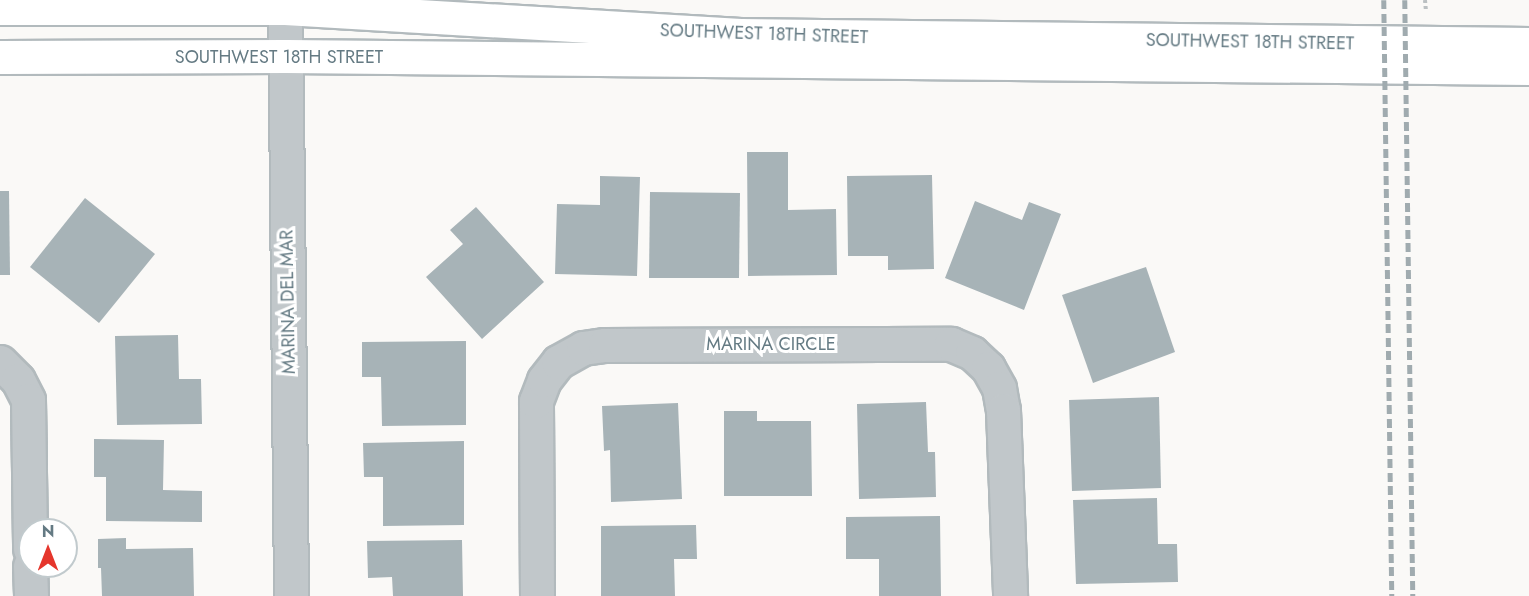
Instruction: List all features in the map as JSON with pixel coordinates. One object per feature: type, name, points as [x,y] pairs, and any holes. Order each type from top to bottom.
[{"type":"main road","name":"SOUTHWEST 18TH STREET","points":[[0,8],[285,4],[740,35],[1529,44]]},
{"type":"main road","name":"SOUTHWEST 18TH STREET","points":[[0,57],[286,56],[1529,68]]},
{"type":"street","name":"MARINA DEL MAR","points":[[285,4],[291,596]]},
{"type":"street","name":"MARINA CIRCLE","points":[[537,596],[536,400],[544,380],[558,362],[583,348],[605,345],[951,344],[972,353],[988,368],[999,388],[1003,410],[1010,596]]},
{"type":"street","points":[[0,362],[18,380],[28,399],[30,518]]},
{"type":"street","points":[[30,578],[31,596]]},
{"type":"building","points":[[747,152],[788,152],[788,210],[836,209],[837,275],[748,276]]},
{"type":"building","points":[[932,175],[934,269],[888,270],[888,256],[848,256],[847,176]]},
{"type":"building","points":[[600,176],[640,177],[637,276],[555,274],[557,204],[600,205]]},
{"type":"building","points":[[0,191],[9,191],[10,275],[0,275]]},
{"type":"building","points":[[650,192],[740,193],[739,278],[649,278]]},
{"type":"building","points":[[85,198],[155,254],[99,323],[30,267]]},
{"type":"building","points":[[975,201],[1022,220],[1029,202],[1061,214],[1024,310],[945,278]]},
{"type":"building","points":[[476,207],[544,282],[482,339],[426,277],[463,244],[450,230]]},
{"type":"building","points":[[1146,267],[1175,352],[1093,383],[1062,295]]},
{"type":"building","points":[[178,335],[179,379],[201,379],[202,424],[117,425],[115,336]]},
{"type":"building","points":[[466,341],[466,425],[382,426],[381,377],[362,377],[362,342]]},
{"type":"building","points":[[1159,397],[1161,488],[1072,491],[1069,400]]},
{"type":"building","points":[[926,402],[928,452],[935,452],[936,497],[859,499],[857,404]]},
{"type":"building","points":[[678,403],[682,499],[611,502],[610,450],[604,451],[602,406]]},
{"type":"building","points":[[724,411],[757,411],[757,421],[811,421],[812,496],[724,496]]},
{"type":"building","points":[[94,439],[164,440],[163,490],[202,491],[202,522],[106,521],[106,477],[94,477]]},
{"type":"building","points":[[464,441],[464,525],[383,526],[383,477],[364,477],[363,443]]},
{"type":"building","points":[[1157,498],[1158,544],[1177,544],[1178,582],[1076,584],[1073,500]]},
{"type":"building","points":[[940,516],[941,596],[879,596],[879,559],[846,559],[846,517]]},
{"type":"building","points":[[696,525],[697,559],[674,559],[675,596],[601,596],[601,526]]},
{"type":"building","points":[[126,538],[126,549],[193,548],[194,596],[102,596],[101,568],[98,568],[98,539]]},
{"type":"building","points":[[462,540],[463,596],[393,596],[392,577],[368,578],[367,541]]},
{"type":"railway","points":[[1384,0],[1392,596]]},
{"type":"railway","points":[[1405,0],[1413,596]]}]
